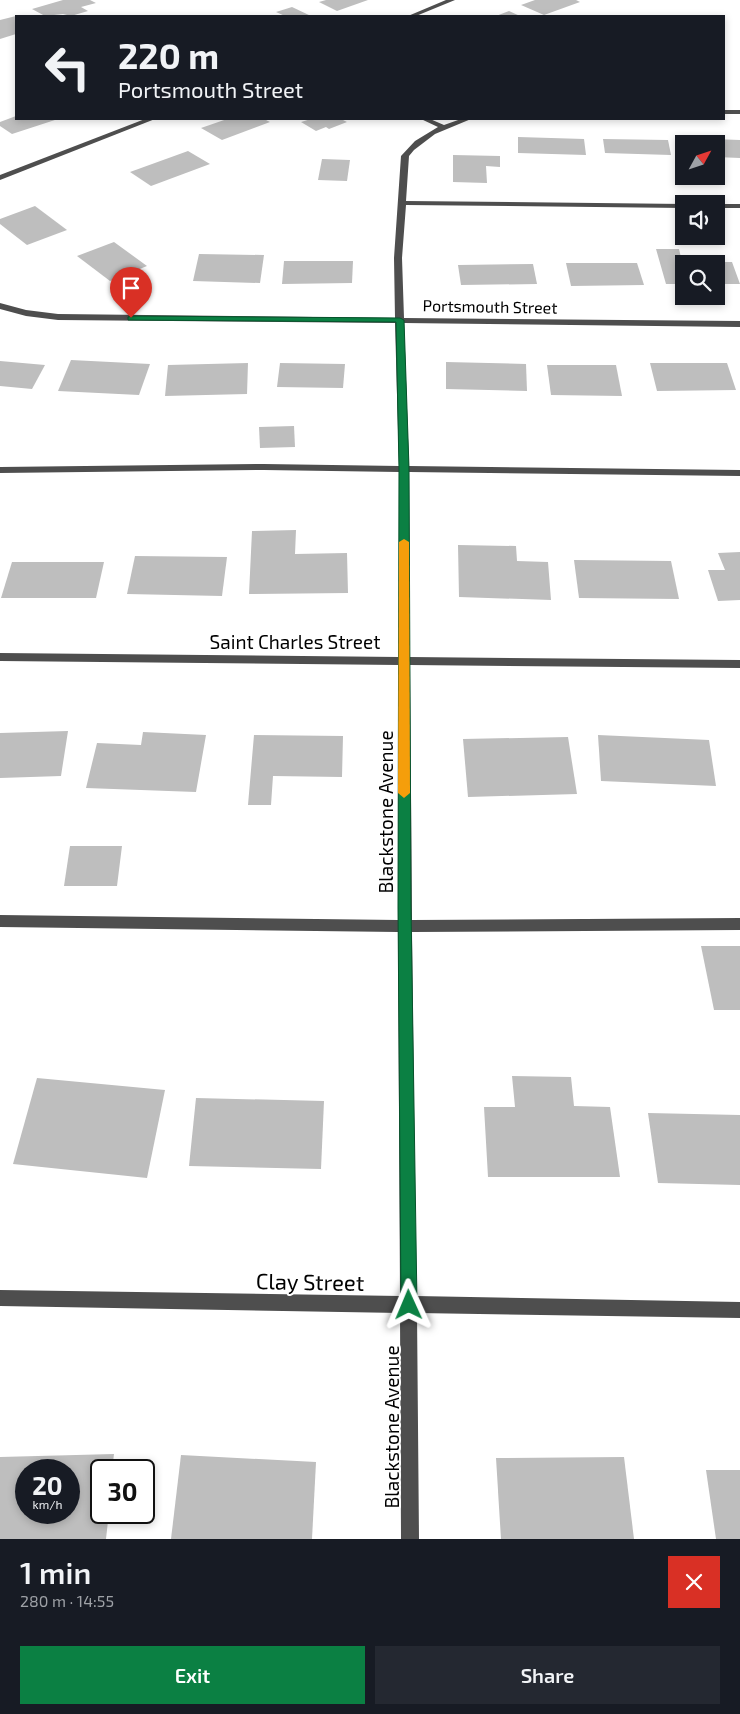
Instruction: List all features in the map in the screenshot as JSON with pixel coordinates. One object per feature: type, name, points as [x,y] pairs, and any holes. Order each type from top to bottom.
[{"type":"street","points":[[414,15],[452,0]]},
{"type":"street","points":[[725,112],[740,112]]},
{"type":"street","points":[[0,178],[148,120]]},
{"type":"street","points":[[426,120],[443,127]]},
{"type":"street","name":"Blackstone Avenue","points":[[410,1539],[403,661],[404,468],[398,258],[405,156],[412,145],[424,136],[464,120]]},
{"type":"street","points":[[402,203],[675,206]]},
{"type":"street","points":[[725,206],[740,206]]},
{"type":"street","name":"Portsmouth Street","points":[[0,306],[26,313],[58,317],[740,324]]},
{"type":"street","points":[[0,470],[264,467],[740,473]]},
{"type":"street","name":"Saint Charles Street","points":[[0,657],[740,664]]},
{"type":"street","points":[[0,921],[405,926],[740,924]]},
{"type":"street","name":"Clay Street","points":[[0,1298],[740,1310]]},
{"type":"building","points":[[63,0],[90,0],[96,3],[81,7],[88,11],[74,15],[43,15],[32,9]]},
{"type":"building","points":[[326,0],[368,0],[337,11],[319,2]]},
{"type":"building","points":[[535,0],[576,0],[580,2],[544,15],[521,5]]},
{"type":"building","points":[[292,7],[309,15],[283,15],[276,12]]},
{"type":"building","points":[[509,11],[518,15],[499,15]]},
{"type":"building","points":[[15,16],[15,34],[0,39],[0,20]]},
{"type":"building","points":[[15,116],[15,120],[55,120],[12,134],[0,126],[0,122]]},
{"type":"building","points":[[224,120],[266,120],[270,122],[222,140],[201,128]]},
{"type":"building","points":[[308,120],[343,120],[347,122],[329,129],[326,127],[316,131],[301,122]]},
{"type":"building","points":[[518,137],[584,139],[586,155],[518,153]]},
{"type":"building","points":[[603,139],[668,140],[671,155],[605,153]]},
{"type":"building","points":[[725,139],[740,140],[740,158],[725,157]]},
{"type":"building","points":[[188,151],[210,164],[151,186],[130,172]]},
{"type":"building","points":[[453,155],[500,156],[500,167],[486,166],[487,183],[453,182]]},
{"type":"building","points":[[322,159],[350,160],[347,181],[318,180]]},
{"type":"building","points":[[35,206],[67,230],[27,245],[0,224],[0,219]]},
{"type":"building","points":[[114,242],[147,266],[110,281],[77,256]]},
{"type":"building","points":[[656,249],[679,249],[680,255],[675,255],[675,284],[666,284]]},
{"type":"building","points":[[199,254],[264,255],[260,283],[193,281]]},
{"type":"building","points":[[284,261],[353,261],[352,283],[282,284]]},
{"type":"building","points":[[725,262],[732,262],[740,284],[725,284]]},
{"type":"building","points":[[566,263],[637,263],[644,285],[571,286]]},
{"type":"building","points":[[533,264],[537,284],[461,285],[458,265]]},
{"type":"building","points":[[71,360],[150,364],[139,395],[58,391]]},
{"type":"building","points":[[0,361],[45,365],[32,389],[0,386]]},
{"type":"building","points":[[446,362],[526,364],[527,391],[446,389]]},
{"type":"building","points":[[248,363],[247,394],[165,396],[168,365]]},
{"type":"building","points":[[280,363],[345,364],[343,388],[277,387]]},
{"type":"building","points":[[650,363],[727,363],[736,390],[657,391]]},
{"type":"building","points":[[547,365],[616,365],[622,396],[551,395]]},
{"type":"building","points":[[294,426],[295,447],[260,448],[259,427]]},
{"type":"building","points":[[296,530],[295,554],[347,553],[348,593],[249,594],[252,531]]},
{"type":"building","points":[[458,545],[516,546],[517,561],[548,562],[551,600],[459,597]]},
{"type":"building","points":[[740,552],[740,600],[718,601],[708,570],[725,570],[718,553]]},
{"type":"building","points":[[135,556],[227,557],[222,596],[127,594]]},
{"type":"building","points":[[574,560],[671,561],[679,599],[579,598]]},
{"type":"building","points":[[12,562],[104,562],[96,598],[1,598]]},
{"type":"building","points":[[68,731],[61,776],[0,778],[0,733]]},
{"type":"building","points":[[143,732],[206,735],[196,792],[86,788],[97,743],[141,745]]},
{"type":"building","points":[[254,735],[343,736],[342,777],[273,776],[271,805],[248,805]]},
{"type":"building","points":[[598,735],[709,740],[716,786],[601,781]]},
{"type":"building","points":[[568,737],[577,794],[468,797],[463,739]]},
{"type":"building","points":[[70,846],[122,846],[117,886],[64,886]]},
{"type":"building","points":[[701,946],[740,946],[740,1010],[714,1010]]},
{"type":"building","points":[[512,1076],[571,1077],[574,1106],[610,1107],[620,1177],[488,1177],[484,1107],[515,1107]]},
{"type":"building","points":[[37,1078],[165,1090],[147,1178],[13,1164]]},
{"type":"building","points":[[196,1098],[324,1101],[321,1169],[189,1166]]},
{"type":"building","points":[[648,1113],[740,1115],[740,1185],[658,1183]]},
{"type":"building","points":[[114,1454],[113,1459],[90,1459],[90,1524],[108,1524],[106,1539],[0,1539],[0,1457]]},
{"type":"building","points":[[181,1455],[316,1462],[312,1539],[171,1539]]},
{"type":"building","points":[[624,1457],[634,1539],[501,1539],[496,1458]]},
{"type":"building","points":[[706,1470],[740,1470],[740,1539],[716,1539]]},
{"type":"slow traffic","points":[[404,542],[404,793]]},
{"type":"route","points":[[131,318],[400,320],[404,468],[404,907],[409,1305]]}]
